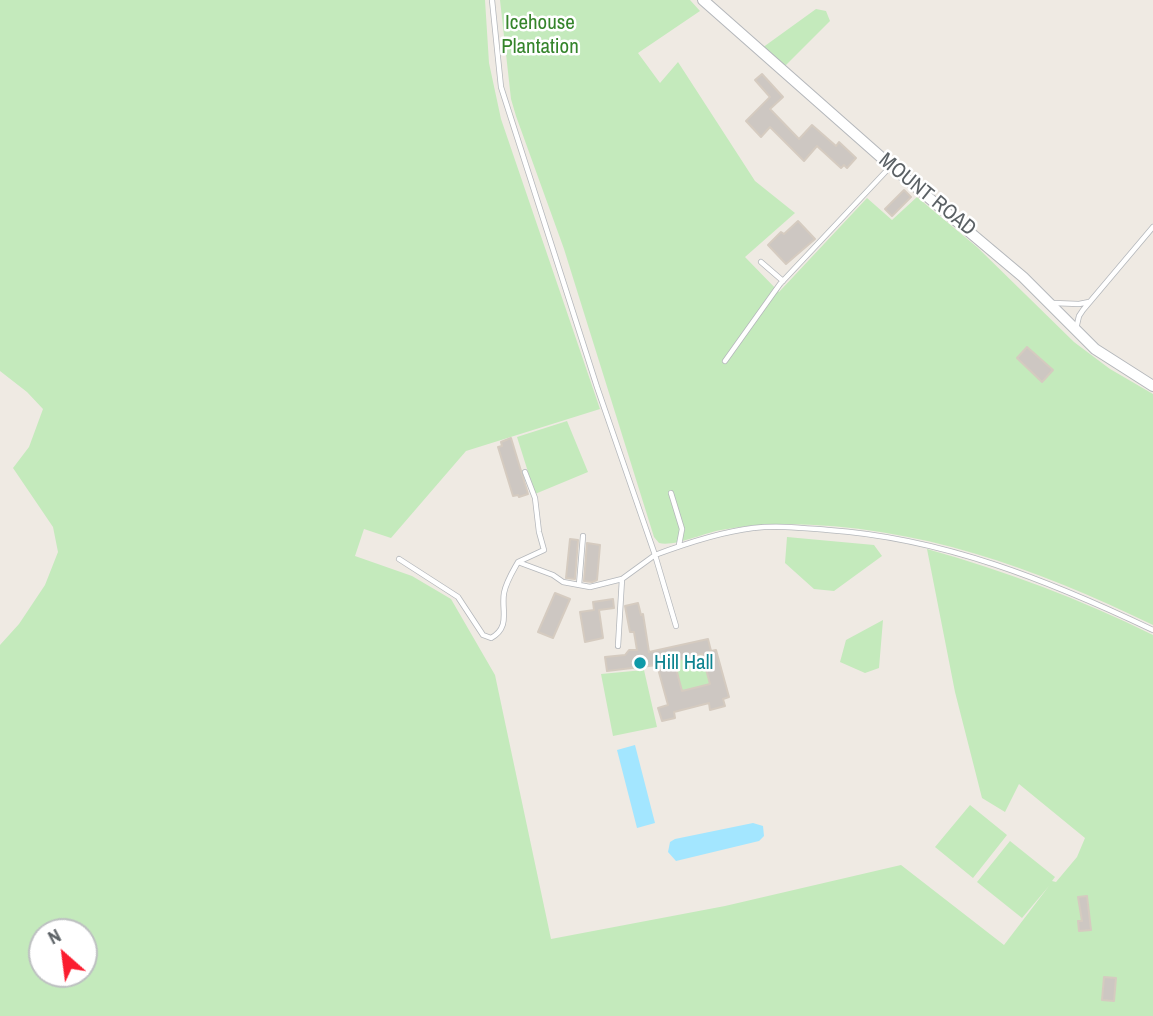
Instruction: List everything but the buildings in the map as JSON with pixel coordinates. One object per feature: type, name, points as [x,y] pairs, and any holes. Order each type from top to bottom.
[{"type":"street","name":"MOUNT ROAD","points":[[703,0],[891,166],[982,241],[1095,349],[1153,386]]},
{"type":"lane","points":[[492,0],[501,87],[601,399],[656,555],[676,626]]},
{"type":"lane","points":[[725,361],[783,281],[891,166]]},
{"type":"lane","points":[[1076,332],[1079,316],[1153,228]]},
{"type":"lane","points":[[761,262],[783,281]]},
{"type":"lane","points":[[1048,302],[1065,305],[1091,301]]},
{"type":"lane","points":[[399,559],[458,597],[483,635],[491,638],[496,635],[506,619],[505,590],[518,562],[544,550],[535,498],[525,472]]},
{"type":"lane","points":[[671,493],[682,529],[679,546]]},
{"type":"lane","points":[[518,562],[553,575],[563,582],[590,587],[622,579],[656,555],[721,534],[753,528],[786,527],[859,532],[968,555],[1093,601],[1153,630]]},
{"type":"lane","points":[[579,585],[583,537]]},
{"type":"lane","points":[[618,646],[622,579]]},
{"type":"green space","points":[[0,0],[485,0],[489,63],[501,119],[600,409],[466,451],[391,538],[364,529],[355,556],[412,576],[451,599],[495,675],[551,939],[725,906],[901,865],[1004,945],[1049,886],[1022,918],[977,882],[1010,841],[1055,877],[1052,881],[1056,882],[1077,857],[1085,838],[1019,784],[1005,812],[982,798],[955,692],[927,549],[1042,587],[1153,635],[1153,1016],[0,1016],[0,645],[19,624],[45,585],[58,552],[53,527],[13,468],[29,447],[43,409],[27,392],[0,371]]},
{"type":"green space","name":"Icehouse Plantation","points":[[500,0],[690,0],[700,11],[638,53],[660,83],[678,62],[755,181],[795,213],[745,257],[779,292],[867,198],[892,220],[917,197],[977,247],[1074,342],[1110,369],[1153,394],[1153,625],[1020,568],[929,541],[882,532],[834,526],[769,524],[659,543],[654,537],[564,249],[511,99]]},
{"type":"green space","points":[[816,9],[826,11],[830,21],[785,66],[762,48]]},
{"type":"green space","points":[[567,421],[588,472],[535,494],[517,437]]},
{"type":"green space","points":[[787,537],[874,545],[882,556],[834,591],[814,589],[785,563]]},
{"type":"green space","points":[[883,620],[879,668],[865,673],[840,662],[846,640]]},
{"type":"green space","points":[[702,654],[710,684],[682,691],[674,661]]},
{"type":"green space","points":[[644,670],[657,727],[613,736],[601,674]]},
{"type":"green space","points":[[970,805],[1007,835],[973,878],[935,847]]},
{"type":"water","points":[[635,745],[655,823],[637,828],[617,750]]},
{"type":"water","points":[[753,823],[763,826],[764,836],[759,841],[676,861],[668,852],[670,842],[675,839]]},
{"type":"place","name":"Hill Hall","points":[[640,663]]}]
